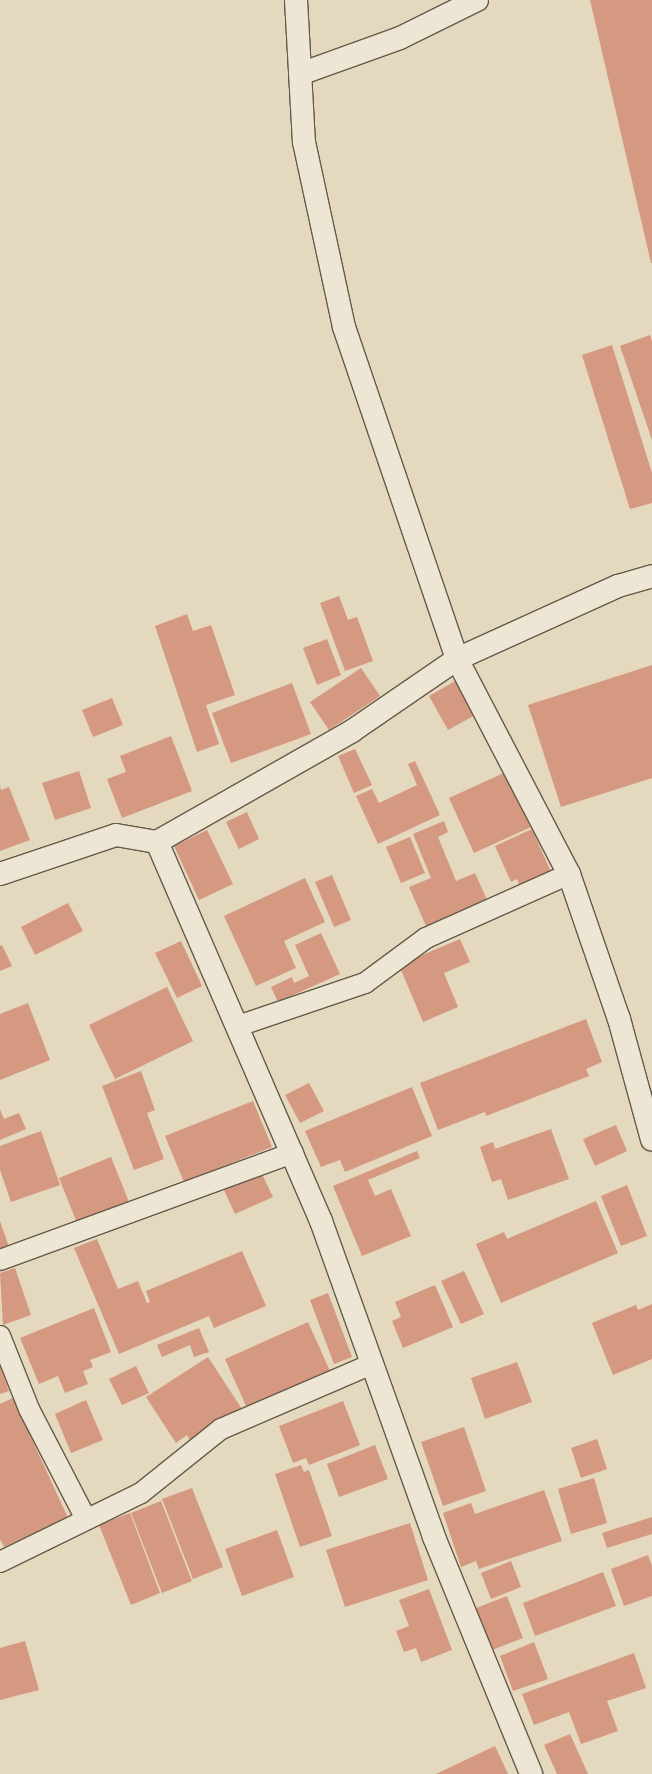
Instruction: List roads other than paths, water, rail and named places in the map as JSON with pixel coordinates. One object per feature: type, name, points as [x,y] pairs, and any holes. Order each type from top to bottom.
[{"type":"street","points":[[296,0],[304,142],[344,327],[456,659],[569,874],[619,1019],[652,1140]]},
{"type":"street","points":[[300,74],[400,38],[477,0]]},
{"type":"street","points":[[0,874],[116,835],[157,842],[352,731],[456,659],[618,586],[652,576]]},
{"type":"street","points":[[157,842],[294,1153],[434,1537],[531,1774]]},
{"type":"lane","points":[[238,1026],[364,983],[426,938],[569,874]]},
{"type":"lane","points":[[0,1260],[294,1153]]},
{"type":"lane","points":[[0,1336],[29,1409],[86,1519]]},
{"type":"lane","points":[[0,1562],[141,1493],[221,1429],[372,1364]]}]
